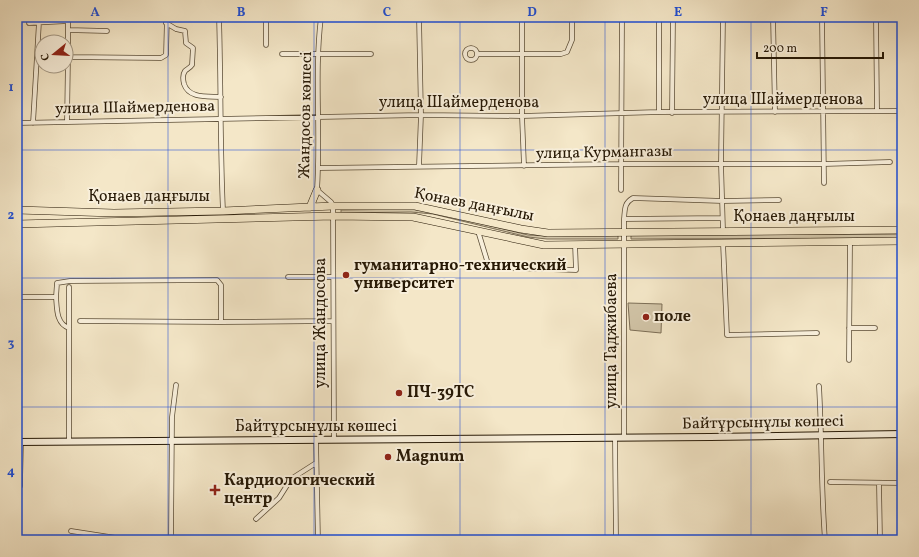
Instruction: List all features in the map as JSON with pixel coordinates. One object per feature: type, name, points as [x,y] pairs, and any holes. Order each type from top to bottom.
[{"type":"main road","points":[[310,207],[317,190]]},
{"type":"main road","name":"Қонаев даңғылы","points":[[17,210],[114,213],[223,211],[333,206],[415,206],[541,232],[902,230]]},
{"type":"main road","name":"Қонаев даңғылы","points":[[17,224],[324,216],[414,217],[544,245],[902,241]]},
{"type":"main road","name":"Байтұрсынұлы көшесі","points":[[19,442],[624,437],[710,438],[902,434]]},
{"type":"street","points":[[74,57],[162,58],[166,55],[166,17]]},
{"type":"street","points":[[219,17],[223,211]]},
{"type":"street","points":[[266,17],[266,45]]},
{"type":"street","name":"Жандосов көшесі","points":[[321,17],[318,54],[319,168],[317,190],[331,202],[333,206]]},
{"type":"street","points":[[419,17],[419,166]]},
{"type":"street","points":[[522,17],[522,116],[524,166]]},
{"type":"street","points":[[478,54],[561,54],[567,52],[572,40],[572,17]]},
{"type":"street","points":[[621,190],[622,17]]},
{"type":"street","points":[[659,17],[659,112]]},
{"type":"street","points":[[672,113],[673,17]]},
{"type":"street","points":[[723,17],[721,164],[723,231]]},
{"type":"street","points":[[773,17],[775,112]]},
{"type":"street","points":[[822,17],[824,183]]},
{"type":"street","points":[[876,17],[877,111]]},
{"type":"street","points":[[29,23],[68,19],[68,34]]},
{"type":"street","points":[[33,123],[39,22]]},
{"type":"street","points":[[166,23],[176,29],[185,30],[186,43],[192,48],[192,65],[191,68],[186,70],[183,76],[186,89],[193,95],[221,97]]},
{"type":"street","points":[[68,30],[107,31]]},
{"type":"street","points":[[282,54],[371,54]]},
{"type":"street","points":[[67,122],[68,74]]},
{"type":"street","name":"улица Шаймерденова","points":[[17,123],[420,115],[522,116],[659,112],[902,111]]},
{"type":"street","name":"улица Курмангазы","points":[[319,168],[621,164],[824,164],[890,162]]},
{"type":"street","name":"улица Таджибаева","points":[[624,437],[623,232],[625,204],[633,198],[722,201],[779,200]]},
{"type":"street","name":"улица Жандосова","points":[[333,206],[334,440]]},
{"type":"street","points":[[624,218],[722,218]]},
{"type":"street","points":[[478,231],[489,267],[576,270],[575,244]]},
{"type":"street","points":[[848,360],[850,242]]},
{"type":"street","points":[[723,243],[727,335],[817,333]]},
{"type":"street","points":[[288,277],[333,277]]},
{"type":"street","points":[[67,328],[62,324],[58,315],[56,297],[57,283],[70,281],[217,280],[221,285],[221,322]]},
{"type":"street","points":[[69,287],[67,328],[69,442]]},
{"type":"street","points":[[17,297],[56,297]]},
{"type":"street","points":[[80,321],[334,321]]},
{"type":"street","points":[[849,328],[875,328]]},
{"type":"street","points":[[171,540],[172,417],[176,385]]},
{"type":"street","points":[[819,386],[822,435],[822,507],[825,540]]},
{"type":"street","points":[[615,438],[616,540]]},
{"type":"street","points":[[316,440],[318,540]]},
{"type":"street","points":[[19,442],[20,486]]},
{"type":"street","points":[[256,519],[279,498],[291,479],[316,463]]},
{"type":"street","points":[[830,482],[902,483]]},
{"type":"street","points":[[880,483],[880,540]]},
{"type":"street","points":[[71,531],[129,540]]},
{"type":"shaded area","points":[[411,209],[433,212],[528,235],[618,235],[618,239],[547,239],[528,237],[433,214],[411,212],[341,213],[341,210]]},
{"type":"shaded area","points":[[902,234],[902,238],[631,239],[631,235]]},
{"type":"shaded area","name":"поле","points":[[628,303],[662,304],[661,333],[630,330]]},
{"type":"place","name":"гуманитарно-технический университет","points":[[346,275]]},
{"type":"place","name":"поле","points":[[646,317]]},
{"type":"place","name":"ПЧ-39ТС","points":[[399,393]]},
{"type":"place","name":"Magnum","points":[[388,457]]},
{"type":"place","name":"Кардиологический центр","points":[[215,490]]}]
